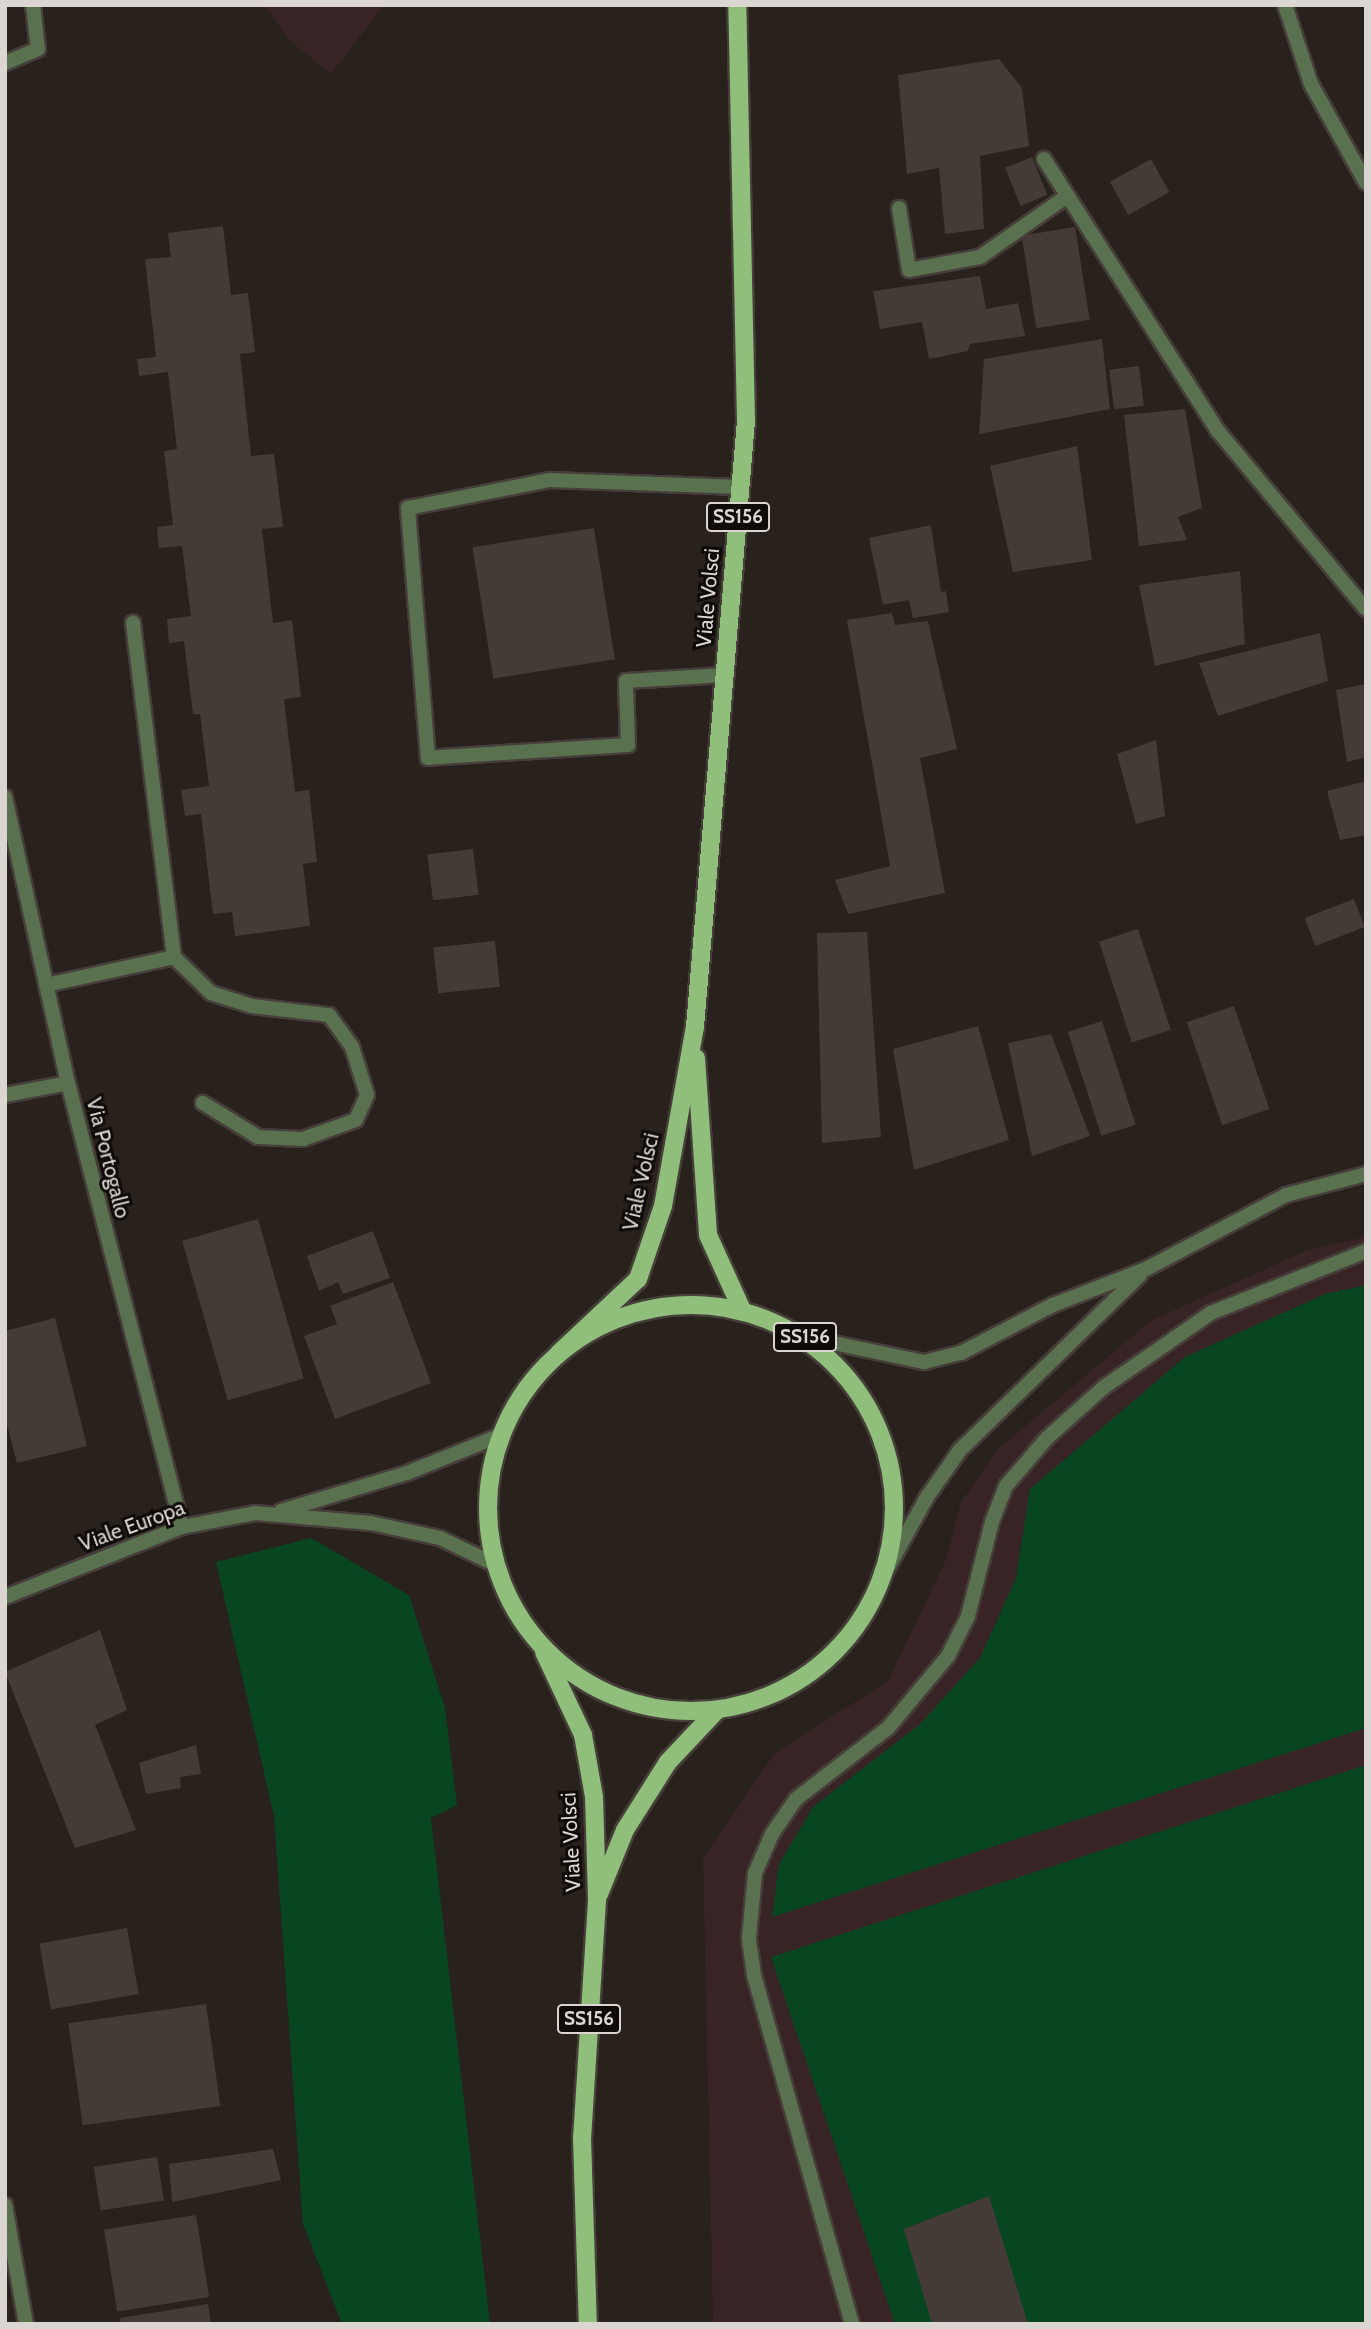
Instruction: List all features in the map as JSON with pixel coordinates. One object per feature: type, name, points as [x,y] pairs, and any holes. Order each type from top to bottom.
[{"type":"main road","name":"Viale Volsci","points":[[597,1901],[594,1797],[583,1735],[541,1646],[513,1609],[496,1565],[488,1511],[489,1478],[501,1435],[524,1391],[558,1354],[639,1279],[663,1206],[695,1027],[746,421],[737,5]]},
{"type":"main road","name":"Viale Volsci","points":[[695,1027],[708,1235],[742,1310]]},
{"type":"main road","name":"Viale Volsci","points":[[541,1646],[578,1678],[621,1699],[669,1710],[717,1710],[772,1695],[820,1665],[859,1624],[885,1573],[894,1530],[895,1486],[885,1442],[866,1402],[840,1366],[805,1337],[742,1310],[694,1303],[644,1309],[598,1326],[558,1354]]},
{"type":"main road","name":"Viale Volsci","points":[[597,1901],[625,1830],[668,1762],[717,1710]]},
{"type":"main road","name":"SS156","points":[[588,2324],[582,2138],[597,1901]]},
{"type":"street","points":[[5,63],[38,49],[33,5]]},
{"type":"street","points":[[1285,5],[1311,84],[1366,183]]},
{"type":"street","points":[[1044,159],[1218,431],[1366,609]]},
{"type":"street","points":[[899,208],[909,270],[980,257],[1067,196]]},
{"type":"street","points":[[724,675],[626,681],[628,746],[428,758],[408,508],[550,480],[740,487]]},
{"type":"street","points":[[133,622],[174,957],[211,993],[252,1006],[329,1015],[352,1046],[368,1095],[356,1120],[303,1139],[258,1137],[203,1103]]},
{"type":"street","name":"Via Portogallo","points":[[5,797],[68,1083],[182,1527]]},
{"type":"street","points":[[46,985],[174,957]]},
{"type":"street","points":[[5,1095],[68,1083]]},
{"type":"street","points":[[805,1337],[924,1362],[961,1353],[1053,1305],[1146,1269],[1286,1195],[1366,1174]]},
{"type":"street","points":[[852,2324],[754,1975],[749,1938],[755,1873],[772,1834],[796,1799],[888,1728],[948,1656],[968,1616],[992,1522],[1006,1486],[1047,1438],[1104,1387],[1211,1313],[1366,1251]]},
{"type":"street","points":[[885,1573],[927,1497],[960,1450],[1146,1269]]},
{"type":"street","points":[[279,1512],[407,1473],[501,1435]]},
{"type":"street","points":[[279,1512],[371,1523],[440,1538],[496,1565]]},
{"type":"street","name":"Viale Europa","points":[[5,1597],[182,1527],[279,1512]]},
{"type":"street","points":[[5,2205],[26,2324]]},
{"type":"shaded area","points":[[264,5],[384,5],[331,74],[289,40]]},
{"type":"shaded area","points":[[1366,1237],[1366,2324],[713,2324],[703,1858],[775,1753],[888,1681],[946,1560],[961,1502],[998,1449],[1152,1320],[1308,1250]]},
{"type":"green space","points":[[1366,1285],[1366,1728],[772,1917],[779,1864],[813,1807],[920,1724],[980,1658],[1016,1578],[1030,1489],[1185,1357],[1325,1294]]},
{"type":"green space","points":[[311,1538],[409,1595],[445,1708],[457,1805],[431,1818],[490,2324],[342,2324],[303,2224],[274,1816],[216,1562]]},
{"type":"green space","points":[[1366,1765],[1366,2324],[895,2324],[771,1957]]},
{"type":"building","points":[[999,59],[1022,88],[1029,146],[980,156],[984,229],[945,234],[939,168],[907,174],[898,75]]},
{"type":"building","points":[[1032,157],[1047,195],[1020,206],[1005,168]]},
{"type":"building","points":[[1151,159],[1169,192],[1128,215],[1110,182]]},
{"type":"building","points":[[223,226],[231,295],[248,293],[255,352],[240,354],[251,456],[274,454],[283,527],[262,529],[273,623],[292,620],[301,697],[284,699],[295,792],[309,790],[317,862],[303,864],[310,926],[235,936],[232,912],[213,914],[201,814],[185,816],[181,790],[209,786],[200,714],[193,714],[184,641],[169,643],[167,619],[191,616],[182,546],[159,548],[157,527],[173,525],[164,451],[177,449],[168,372],[139,376],[137,359],[156,357],[145,259],[171,257],[168,233]]},
{"type":"building","points":[[1075,227],[1090,320],[1036,328],[1022,235]]},
{"type":"building","points":[[980,276],[986,309],[1018,303],[1025,336],[970,344],[968,351],[929,359],[922,322],[880,329],[873,291]]},
{"type":"building","points":[[1102,339],[1110,409],[979,434],[984,359]]},
{"type":"building","points":[[1139,366],[1144,406],[1114,409],[1109,370]]},
{"type":"building","points":[[1185,409],[1202,508],[1178,517],[1187,540],[1139,546],[1124,415]]},
{"type":"building","points":[[1077,446],[1092,560],[1013,572],[990,466]]},
{"type":"building","points":[[931,525],[941,592],[946,591],[949,612],[913,618],[909,600],[883,605],[869,538]]},
{"type":"building","points":[[594,528],[615,659],[493,679],[473,547]]},
{"type":"building","points":[[1240,571],[1245,644],[1155,666],[1139,585]]},
{"type":"building","points":[[892,613],[895,625],[928,621],[957,749],[920,758],[945,893],[848,914],[835,880],[890,866],[847,620]]},
{"type":"building","points":[[1320,633],[1328,681],[1218,716],[1199,663]]},
{"type":"building","points":[[1366,684],[1366,757],[1347,762],[1336,690]]},
{"type":"building","points":[[1156,740],[1165,816],[1136,824],[1117,754]]},
{"type":"building","points":[[1366,781],[1366,835],[1340,840],[1327,791]]},
{"type":"building","points":[[473,849],[479,895],[433,900],[427,855]]},
{"type":"building","points":[[1354,899],[1365,927],[1315,946],[1305,918]]},
{"type":"building","points":[[1138,929],[1171,1030],[1132,1042],[1099,942]]},
{"type":"building","points":[[867,932],[881,1137],[822,1143],[817,933]]},
{"type":"building","points":[[495,941],[500,987],[438,993],[433,947]]},
{"type":"building","points":[[1234,1006],[1269,1109],[1222,1125],[1187,1022]]},
{"type":"building","points":[[1102,1021],[1136,1125],[1101,1136],[1068,1032]]},
{"type":"building","points":[[978,1026],[1009,1140],[914,1170],[893,1049]]},
{"type":"building","points":[[1051,1034],[1090,1136],[1032,1156],[1008,1043]]},
{"type":"building","points":[[258,1219],[304,1379],[228,1400],[182,1241]]},
{"type":"building","points":[[373,1231],[390,1278],[343,1294],[338,1282],[319,1291],[307,1256]]},
{"type":"building","points":[[393,1282],[431,1383],[335,1419],[304,1336],[337,1324],[330,1306]]},
{"type":"building","points":[[55,1318],[87,1446],[17,1463],[5,1417],[5,1331]]},
{"type":"building","points":[[100,1630],[127,1710],[95,1725],[136,1830],[75,1848],[5,1672]]},
{"type":"building","points":[[196,1745],[201,1774],[180,1777],[181,1788],[146,1794],[139,1763]]},
{"type":"building","points":[[127,1928],[139,1994],[51,2009],[39,1943]]},
{"type":"building","points":[[206,2004],[220,2106],[83,2125],[68,2023]]},
{"type":"building","points":[[273,2149],[281,2180],[172,2202],[169,2164]]},
{"type":"building","points":[[157,2157],[164,2200],[101,2210],[94,2167]]},
{"type":"building","points":[[989,2196],[1028,2324],[932,2324],[904,2229]]},
{"type":"building","points":[[196,2215],[209,2297],[117,2312],[104,2230]]},
{"type":"building","points":[[208,2304],[211,2324],[121,2324],[120,2318]]}]
